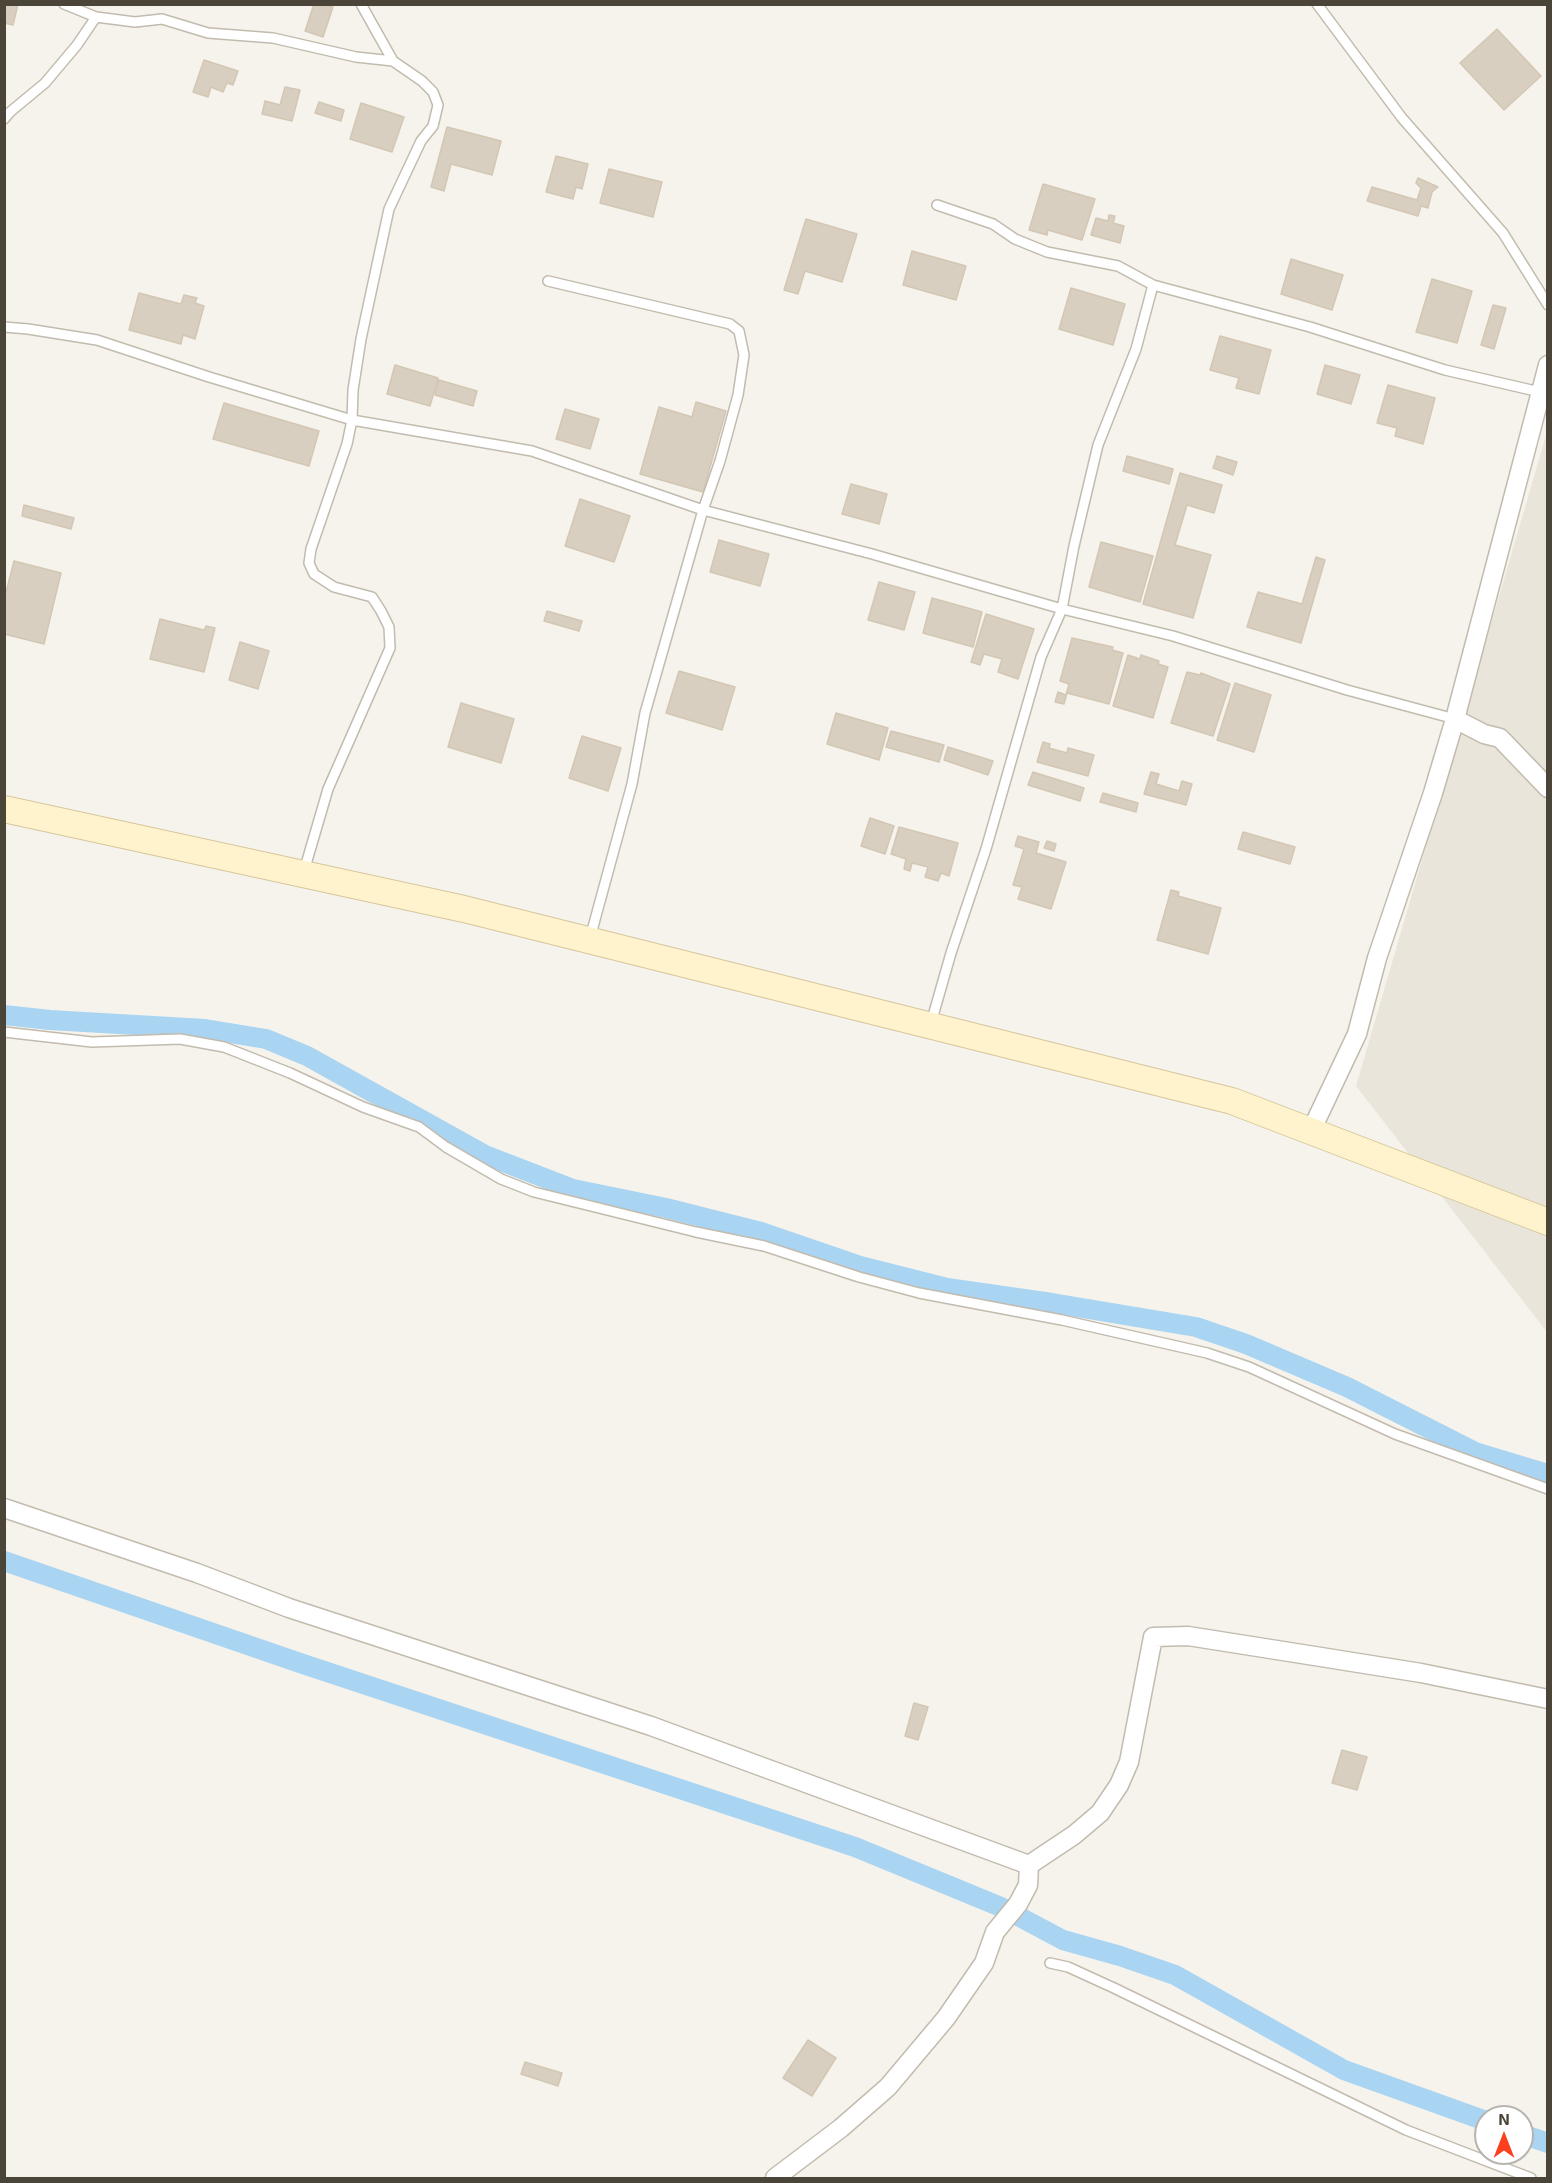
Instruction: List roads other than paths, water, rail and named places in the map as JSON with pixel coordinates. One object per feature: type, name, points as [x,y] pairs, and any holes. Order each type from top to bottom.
[{"type":"main road","points":[[4,809],[464,909],[1232,1101],[1548,1222]]},
{"type":"street","points":[[1311,1131],[1357,1034],[1377,958],[1433,793],[1455,719],[1548,365]]},
{"type":"street","points":[[1455,719],[1484,734],[1500,738],[1548,788]]},
{"type":"street","points":[[4,1508],[197,1573],[289,1608],[651,1726],[1029,1865]]},
{"type":"street","points":[[1029,1865],[1100,1813],[1119,1785],[1129,1762],[1153,1637],[1188,1636],[1421,1673],[1548,1699]]},
{"type":"street","points":[[776,2178],[841,2128],[888,2087],[946,2018],[984,1963],[995,1932],[1018,1904],[1028,1885],[1029,1865]]},
{"type":"lane","points":[[64,4],[96,17],[135,22],[162,19],[208,33],[273,38],[356,57],[393,61]]},
{"type":"lane","points":[[303,874],[328,789],[390,648],[389,627],[372,597],[353,594],[314,574],[309,562],[311,549],[347,444],[361,339],[389,209],[421,141],[433,126],[438,105],[433,92],[422,81],[393,61],[361,4]]},
{"type":"lane","points":[[1317,4],[1402,118],[1503,233],[1548,305]]},
{"type":"lane","points":[[4,119],[45,83],[77,45],[96,17]]},
{"type":"lane","points":[[937,205],[993,224],[1015,239],[1047,252],[1118,266],[1153,285],[1310,327],[1445,370],[1540,392]]},
{"type":"lane","points":[[548,281],[730,324],[739,331],[744,355],[743,372],[720,461],[703,510],[645,712],[633,784],[589,940]]},
{"type":"lane","points":[[931,1025],[951,953],[989,838],[1041,657],[1062,609],[1098,445],[1136,349],[1153,285]]},
{"type":"lane","points":[[4,327],[97,340],[352,420],[532,451],[703,510],[872,554],[1062,609],[1173,636],[1347,690],[1455,719]]},
{"type":"lane","points":[[4,1032],[92,1042],[180,1039],[224,1047],[290,1073],[363,1107],[419,1127],[446,1147],[501,1179],[534,1192],[685,1230],[764,1246],[859,1277],[919,1293],[1062,1320],[1207,1353],[1249,1367],[1395,1434],[1548,1489]]},
{"type":"lane","points":[[1050,1963],[1068,1967],[1133,1997],[1406,2130],[1531,2178]]},
{"type":"waterway","points":[[4,1015],[205,1029],[266,1039],[307,1056],[485,1155],[573,1189],[666,1208],[761,1232],[860,1266],[947,1288],[1196,1327],[1246,1344],[1347,1387],[1475,1452],[1548,1474]]},
{"type":"waterway","points":[[4,1561],[300,1663],[855,1847],[1001,1907],[1063,1940],[1175,1975],[1344,2070],[1474,2117]]},
{"type":"waterway","points":[[1534,2138],[1548,2143]]}]
